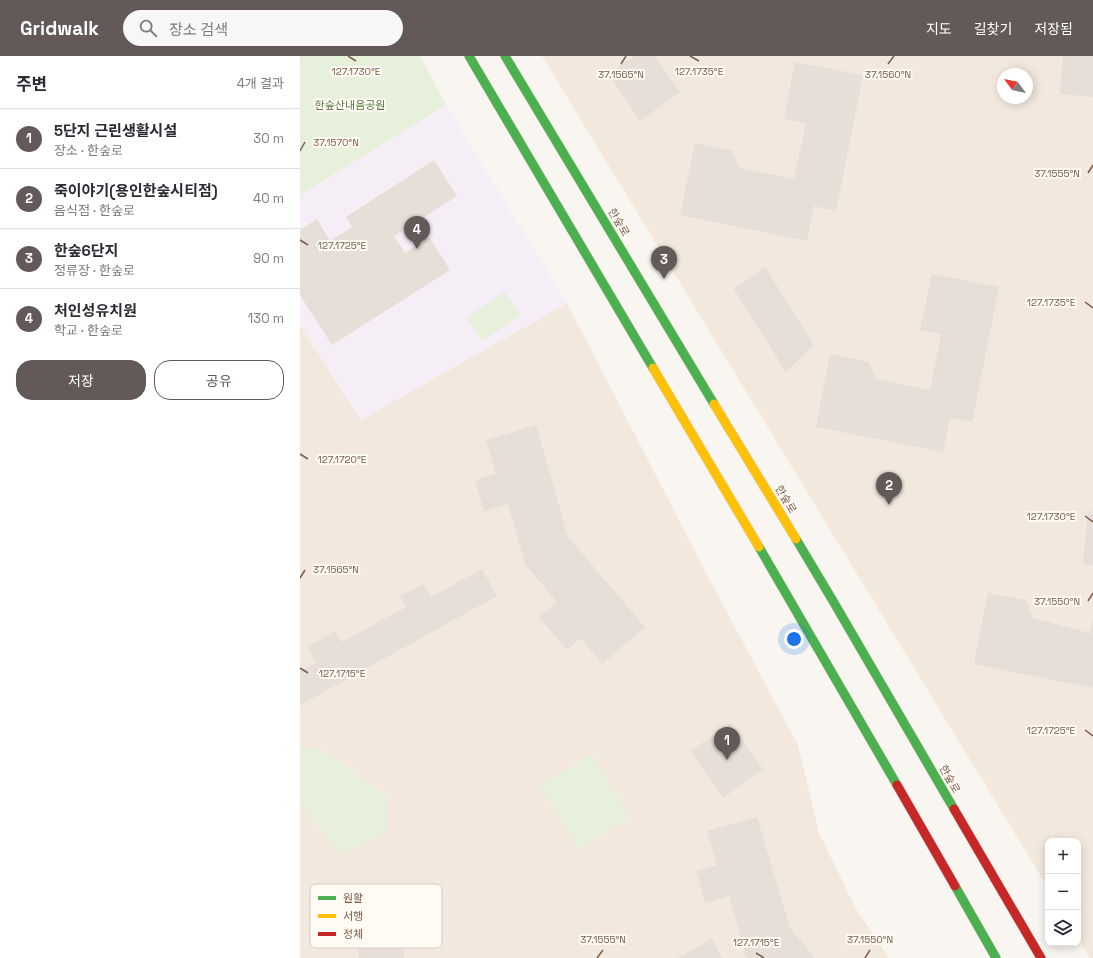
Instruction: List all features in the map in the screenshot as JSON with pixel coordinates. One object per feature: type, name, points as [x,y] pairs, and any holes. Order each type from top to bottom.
[{"type":"street","points":[[469,56],[801,618],[996,958]]},
{"type":"street","name":"한숲로","points":[[505,56],[833,601],[1041,958]]},
{"type":"shaded area","points":[[542,56],[1093,56],[1093,958],[1090,958],[1081,943],[1081,838],[1045,838],[1045,883]]},
{"type":"shaded area","points":[[446,105],[567,303],[361,420],[300,325],[300,195]]},
{"type":"shaded area","points":[[567,303],[713,586],[798,745],[819,833],[856,909],[889,958],[300,958],[300,325],[361,420]]},
{"type":"green space","name":"한숲산내음공원","points":[[300,56],[420,56],[446,105],[300,195]]},
{"type":"green space","points":[[505,292],[520,315],[482,341],[466,318]]},
{"type":"green space","points":[[300,747],[323,749],[387,797],[386,832],[340,855],[300,802]]},
{"type":"green space","points":[[591,754],[630,817],[579,849],[540,786]]},
{"type":"building","points":[[634,56],[655,56],[680,92],[640,121],[609,74]]},
{"type":"building","points":[[1063,56],[1093,56],[1093,97],[1060,94]]},
{"type":"building","points":[[795,62],[863,75],[836,211],[814,206],[807,241],[680,215],[695,143],[733,151],[739,168],[794,179],[806,123],[784,119]]},
{"type":"building","points":[[434,160],[457,196],[394,236],[405,253],[429,237],[450,270],[332,345],[300,295],[300,230],[317,219],[330,241],[352,227],[346,217]]},
{"type":"building","points":[[765,267],[814,345],[786,372],[734,289]]},
{"type":"building","points":[[932,274],[999,287],[972,422],[950,418],[943,452],[816,427],[830,354],[869,362],[876,379],[930,390],[941,334],[920,330]]},
{"type":"building","points":[[536,425],[568,537],[645,627],[602,664],[581,638],[567,650],[539,617],[557,602],[525,564],[508,504],[484,511],[475,480],[496,474],[486,440]]},
{"type":"building","points":[[1088,511],[1093,512],[1093,566],[1083,564]]},
{"type":"building","points":[[482,569],[497,596],[300,705],[300,671],[316,663],[307,647],[335,631],[342,642],[406,607],[400,596],[424,584],[431,597]]},
{"type":"building","points":[[988,593],[1026,600],[1033,618],[1090,633],[1093,620],[1093,688],[974,664]]},
{"type":"building","points":[[730,723],[763,769],[723,798],[691,751]]},
{"type":"building","points":[[757,817],[790,928],[815,958],[749,958],[746,956],[729,896],[705,903],[696,871],[717,865],[707,831]]},
{"type":"building","points":[[712,939],[722,958],[678,958]]},
{"type":"building","points":[[358,948],[403,948],[404,958],[359,958]]},
{"type":"traffic: fast","points":[[469,56],[653,368]]},
{"type":"traffic: fast","points":[[505,56],[714,404]]},
{"type":"traffic: fast","points":[[796,539],[954,809]]},
{"type":"traffic: fast","points":[[759,547],[897,785]]},
{"type":"traffic: fast","points":[[955,886],[996,958]]},
{"type":"traffic: slow","points":[[653,368],[759,547]]},
{"type":"traffic: slow","points":[[714,404],[796,539]]},
{"type":"traffic: jam","points":[[897,785],[955,886]]},
{"type":"traffic: jam","points":[[954,809],[1041,958]]},
{"type":"place","name":"처인성유치원","points":[[417,249]]},
{"type":"place","name":"한숲6단지","points":[[664,279]]},
{"type":"place","name":"죽이야기(용인한숲시티점)","points":[[889,505]]},
{"type":"place","name":"5단지 근린생활시설","points":[[727,760]]}]
